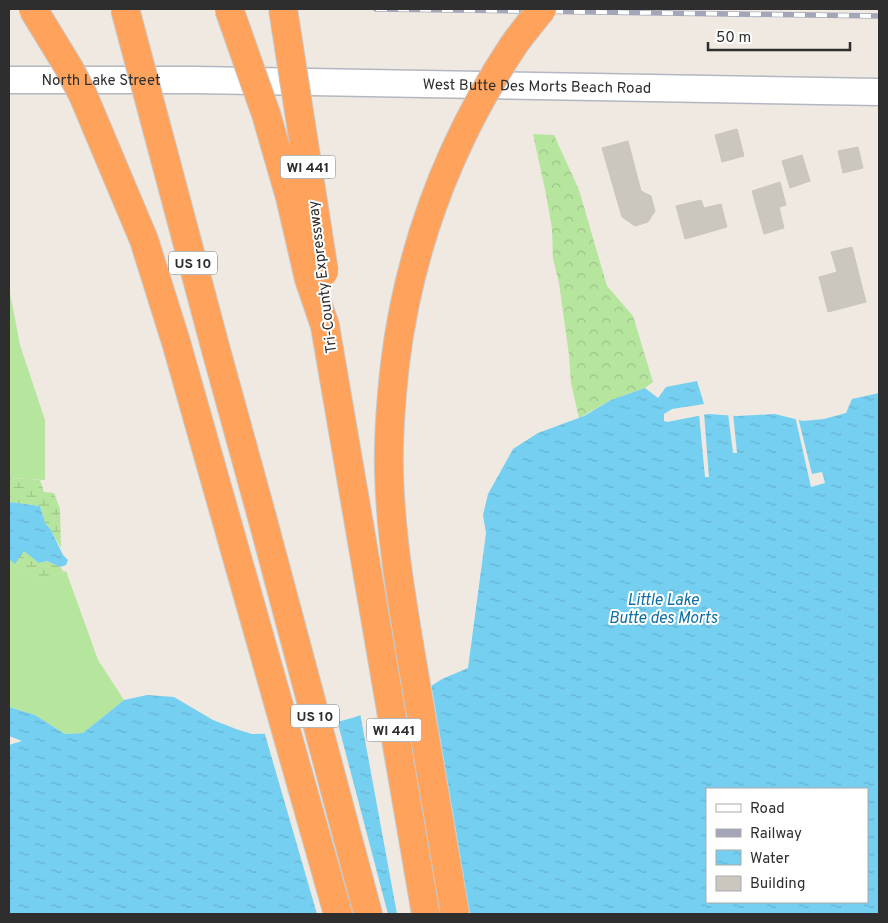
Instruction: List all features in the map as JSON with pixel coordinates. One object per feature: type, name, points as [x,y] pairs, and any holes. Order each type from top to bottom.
[{"type":"highway","points":[[34,9],[83,95],[144,240],[176,342],[338,914]]},
{"type":"highway","name":"US 10","points":[[125,9],[368,914]]},
{"type":"highway","points":[[229,9],[266,114],[290,197],[309,279],[325,326]]},
{"type":"highway","name":"Tri-County Expressway","points":[[283,9],[323,266],[325,326],[426,914]]},
{"type":"highway","points":[[456,914],[402,604],[392,533],[389,471],[390,406],[399,330],[411,274],[427,219],[449,163],[483,94],[514,44],[542,9]]},
{"type":"street","name":"North Lake Street","points":[[9,80],[194,80]]},
{"type":"street","name":"West Butte Des Morts Beach Road","points":[[194,80],[879,92]]},
{"type":"green space","points":[[533,134],[554,135],[579,190],[607,286],[633,316],[653,382],[645,388],[611,400],[579,418],[571,383],[559,283],[553,259],[552,229]]},
{"type":"green space","points":[[9,288],[20,345],[45,420],[45,480],[9,478]]},
{"type":"green space","points":[[9,478],[40,480],[44,492],[54,493],[60,509],[61,548],[45,523],[40,506],[9,502]]},
{"type":"green space","points":[[9,532],[12,540],[39,563],[47,561],[60,567],[64,572],[38,582],[9,562]]},
{"type":"green space","points":[[9,562],[38,582],[66,571],[98,660],[124,700],[83,733],[65,734],[35,715],[9,707]]},
{"type":"water","name":"Little Lake Butte des Morts","points":[[697,381],[704,404],[672,409],[664,414],[664,421],[708,414],[737,416],[775,414],[803,421],[824,419],[846,413],[852,399],[879,393],[879,914],[9,914],[9,745],[22,741],[9,736],[9,707],[35,715],[65,734],[83,733],[124,700],[147,695],[174,697],[213,720],[252,734],[296,733],[352,718],[414,697],[442,679],[468,668],[486,533],[483,515],[488,494],[513,449],[538,433],[584,416],[611,400],[645,388],[658,398],[666,387]]},
{"type":"water","points":[[9,502],[40,506],[45,523],[51,530],[63,555],[68,560],[66,565],[60,567],[47,561],[39,563],[24,551],[15,564],[9,559]]},
{"type":"pier","points":[[704,413],[709,477],[705,477],[699,414]]},
{"type":"pier","points":[[728,413],[733,413],[737,453],[733,453]]},
{"type":"pier","points":[[795,416],[798,417],[812,474],[822,472],[825,483],[811,487]]},
{"type":"pier","points":[[431,683],[470,914],[397,914],[360,713],[413,694]]},
{"type":"pier","points":[[337,720],[388,914],[317,914],[264,731],[296,731]]},
{"type":"building","points":[[737,129],[744,156],[722,162],[715,135]]},
{"type":"building","points":[[628,141],[641,191],[651,196],[655,211],[648,222],[635,226],[622,217],[602,148]]},
{"type":"building","points":[[858,147],[863,168],[843,173],[838,151]]},
{"type":"building","points":[[802,155],[810,181],[790,188],[782,161]]},
{"type":"building","points":[[780,182],[786,205],[779,207],[784,228],[764,234],[752,191]]},
{"type":"building","points":[[701,200],[704,208],[721,204],[727,227],[685,239],[676,206]]},
{"type":"building","points":[[852,247],[866,302],[828,312],[819,277],[837,272],[831,252]]},
{"type":"railway","points":[[376,9],[879,16]]}]
